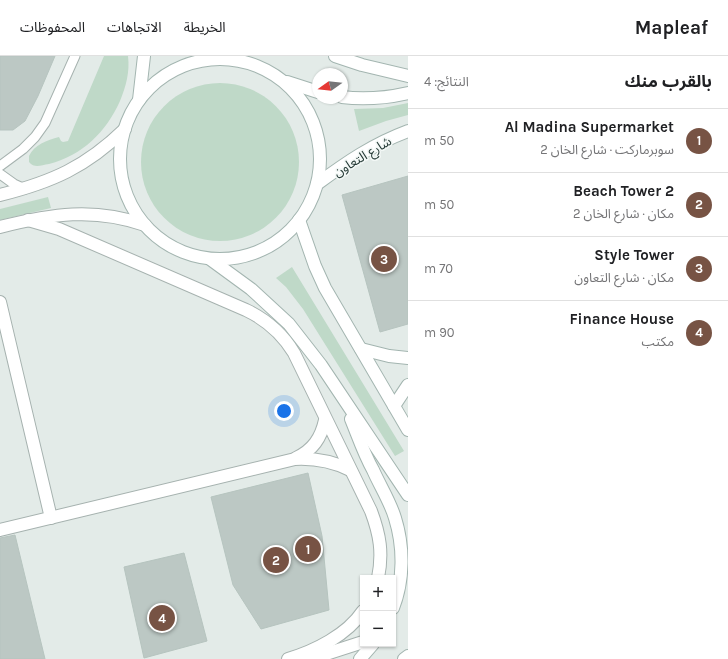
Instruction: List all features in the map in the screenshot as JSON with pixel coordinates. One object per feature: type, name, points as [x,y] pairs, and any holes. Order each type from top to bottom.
[{"type":"street","points":[[139,100],[144,56]]},
{"type":"street","points":[[335,56],[408,76]]},
{"type":"street","points":[[226,57],[257,65],[271,72],[294,91],[303,102],[315,128],[319,142],[320,156],[317,184],[307,209],[290,231],[266,248],[238,258],[223,259],[195,256],[180,250],[168,244],[145,224],[136,213],[124,186],[120,158],[125,129],[131,114],[139,100],[148,89],[159,80],[184,65],[212,58],[226,57]]},
{"type":"street","points":[[283,81],[312,90]]},
{"type":"street","points":[[348,98],[360,99],[384,98],[408,93]]},
{"type":"street","points":[[0,195],[25,189],[61,176],[96,155],[125,129]]},
{"type":"street","name":"شارع التعاون","points":[[317,184],[368,149],[393,137],[408,132]]},
{"type":"street","points":[[0,227],[28,220],[70,214],[91,214],[119,217],[145,224]]},
{"type":"street","points":[[28,220],[66,232],[246,310],[263,319],[279,332],[287,342],[378,528],[381,546],[381,564],[379,575]]},
{"type":"street","points":[[299,220],[315,266],[325,288],[408,430]]},
{"type":"street","points":[[209,258],[251,288],[289,324],[321,365],[408,495]]},
{"type":"street","points":[[0,302],[51,518]]},
{"type":"street","points":[[361,350],[389,356],[408,358]]},
{"type":"street","points":[[394,406],[408,384]]},
{"type":"street","points":[[346,402],[365,453],[390,506],[399,534],[402,551],[402,568],[400,585],[396,598]]},
{"type":"street","points":[[295,459],[312,448],[323,430],[326,420]]},
{"type":"street","points":[[0,530],[295,459],[329,461],[350,470]]},
{"type":"street","points":[[288,659],[302,655],[333,638],[348,628],[360,614]]},
{"type":"street","points":[[296,659],[326,654],[360,643]]},
{"type":"street","points":[[360,659],[370,647]]},
{"type":"street","points":[[404,659],[408,656]]},
{"type":"lane","points":[[0,166],[23,149],[35,137],[45,123],[75,56]]},
{"type":"lane","points":[[0,174],[14,184],[25,189]]},
{"type":"green space","points":[[104,56],[128,56],[128,73],[124,90],[108,123],[92,141],[72,155],[49,164],[38,166],[31,164],[29,162],[29,156],[31,152],[41,144],[59,137],[63,142],[68,141]]},
{"type":"green space","points":[[228,83],[243,86],[257,92],[276,106],[286,118],[296,139],[299,162],[296,185],[286,206],[276,218],[264,228],[243,238],[228,241],[212,241],[197,238],[176,228],[164,218],[154,206],[144,185],[142,177],[141,154],[144,139],[154,118],[164,106],[176,96],[197,86],[205,84]]},
{"type":"green space","points":[[408,103],[408,115],[359,131],[354,109],[383,108]]},
{"type":"green space","points":[[48,197],[51,208],[0,220],[0,209]]},
{"type":"green space","points":[[292,267],[404,451],[395,456],[303,309],[286,287],[276,278]]},
{"type":"building","points":[[0,56],[55,56],[38,96],[25,121],[13,130],[0,130]]},
{"type":"building","points":[[408,176],[408,324],[380,332],[342,195]]},
{"type":"building","points":[[308,473],[322,536],[329,610],[261,629],[233,585],[211,497]]},
{"type":"building","points":[[15,535],[45,659],[0,659],[0,538]]},
{"type":"building","points":[[184,553],[207,641],[144,658],[124,567]]},
{"type":"place","name":"Style Tower","points":[[384,259]]},
{"type":"place","name":"Al Madina Supermarket","points":[[308,549]]},
{"type":"place","name":"Beach Tower 2","points":[[276,560]]},
{"type":"place","name":"Finance House","points":[[162,618]]}]
